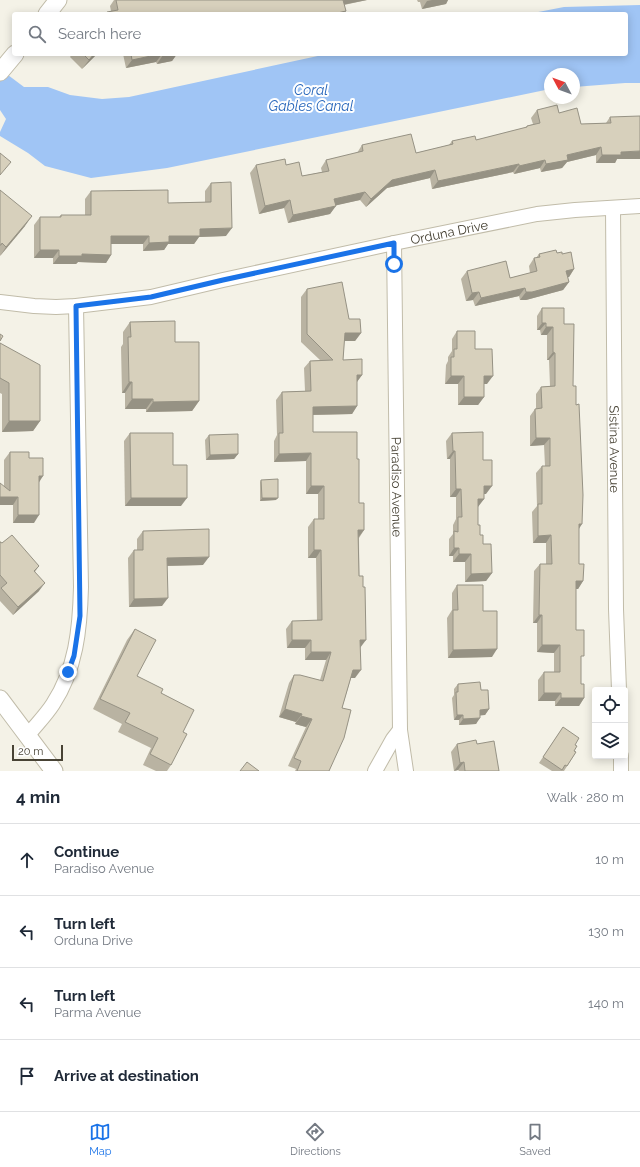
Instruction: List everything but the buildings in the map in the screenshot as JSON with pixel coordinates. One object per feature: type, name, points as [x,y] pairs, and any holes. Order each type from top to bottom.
[{"type":"street","points":[[49,12],[58,0]]},
{"type":"street","name":"Orduna Drive","points":[[0,302],[34,306],[76,306],[151,297],[394,243],[537,214],[640,206]]},
{"type":"street","name":"Sistina Avenue","points":[[613,208],[616,602],[619,687]]},
{"type":"street","name":"Paradiso Avenue","points":[[394,243],[400,730],[406,771]]},
{"type":"street","points":[[28,735],[53,704],[61,688],[74,656],[78,635],[81,587],[76,306]]},
{"type":"street","points":[[0,699],[54,771]]},
{"type":"street","points":[[375,771],[390,744],[400,730]]},
{"type":"street","points":[[621,759],[621,771]]},
{"type":"water","name":"Coral Gables Canal","points":[[640,5],[640,83],[580,87],[580,68],[544,68],[544,90],[167,168],[91,178],[45,166],[28,153],[0,136],[0,132],[6,119],[0,110],[0,69],[24,87],[48,87],[70,95],[102,99],[129,97],[318,56],[628,56],[628,12],[538,12],[564,7]]},
{"type":"route","points":[[68,672],[74,656],[78,635],[81,587],[76,306],[151,297],[394,243],[394,264]]}]
